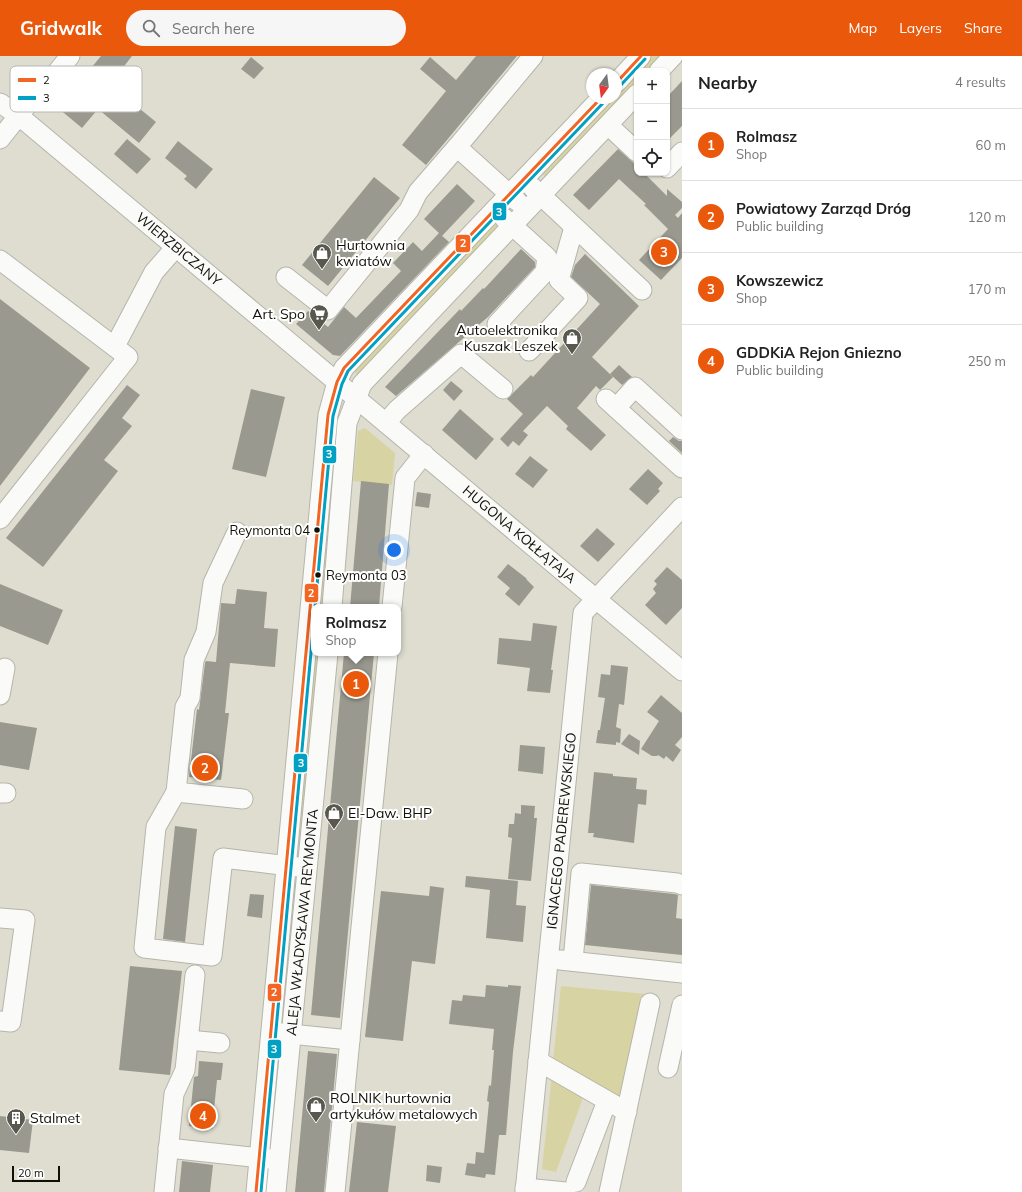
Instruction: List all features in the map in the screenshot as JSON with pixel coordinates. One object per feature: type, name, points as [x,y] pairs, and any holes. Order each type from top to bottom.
[{"type":"street","points":[[62,66],[70,56]]},
{"type":"street","points":[[286,277],[328,310],[409,210],[418,192],[533,56]]},
{"type":"street","points":[[622,77],[641,56]]},
{"type":"street","points":[[662,68],[673,56]]},
{"type":"street","points":[[332,604],[347,423],[362,384],[634,97]]},
{"type":"street","name":"WIERZBICZANY","points":[[0,103],[10,110]]},
{"type":"street","name":"ALEJA WŁADYSŁAWA REYMONTA","points":[[313,604],[328,415],[337,382],[344,368],[595,104]]},
{"type":"street","name":"WIERZBICZANY","points":[[14,112],[356,398]]},
{"type":"street","points":[[0,139],[21,112]]},
{"type":"street","points":[[608,125],[634,149]]},
{"type":"street","points":[[457,147],[528,210]]},
{"type":"street","points":[[670,165],[682,152]]},
{"type":"street","points":[[524,180],[642,290]]},
{"type":"street","points":[[495,209],[547,257],[545,272],[497,324]]},
{"type":"street","points":[[529,351],[578,298],[559,280],[574,227]]},
{"type":"street","points":[[115,346],[154,272],[176,247]]},
{"type":"street","points":[[0,260],[128,357],[0,519]]},
{"type":"street","points":[[386,423],[397,410],[461,354],[503,389]]},
{"type":"street","points":[[682,430],[635,387],[611,404],[682,468]]},
{"type":"street","name":"HUGONA KOŁŁĄTAJA","points":[[356,398],[498,515],[682,671]]},
{"type":"street","points":[[392,604],[405,478],[424,454]]},
{"type":"street","name":"IGNACEGO PADEREWSKIEGO","points":[[525,1190],[583,614],[682,507]]},
{"type":"street","points":[[237,532],[212,583],[206,632],[194,660],[190,698],[185,707],[176,792],[156,827],[144,948],[212,956],[223,858],[307,868]]},
{"type":"street","name":"ALEJA WŁADYSŁAWA REYMONTA","points":[[256,1192],[286,866],[311,625]]},
{"type":"street","name":"ALEJA WŁADYSŁAWA REYMONTA","points":[[276,1192],[328,656]]},
{"type":"street","points":[[335,1192],[388,656]]},
{"type":"street","points":[[0,695],[5,668]]},
{"type":"street","points":[[176,792],[243,799]]},
{"type":"street","points":[[573,961],[581,873],[677,883],[682,885]]},
{"type":"street","points":[[0,918],[25,920],[11,1022],[0,1021]]},
{"type":"street","points":[[548,958],[682,973]]},
{"type":"street","points":[[164,1192],[174,1094],[186,1070],[195,975]]},
{"type":"street","points":[[609,1192],[650,1003]]},
{"type":"street","points":[[668,1068],[682,1005]]},
{"type":"street","points":[[270,1032],[350,1040]]},
{"type":"street","points":[[188,1040],[220,1043]]},
{"type":"street","points":[[538,1061],[626,1112]]},
{"type":"street","points":[[525,1190],[571,1187],[607,1101]]},
{"type":"street","points":[[168,1148],[279,1160]]},
{"type":"shaded area","points":[[650,56],[664,56],[653,68],[639,68]]},
{"type":"shaded area","points":[[634,73],[634,87],[622,100],[622,86]]},
{"type":"shaded area","points":[[604,104],[618,104],[571,154],[546,177],[542,172]]},
{"type":"shaded area","points":[[497,218],[504,221],[360,374],[354,372],[355,368]]},
{"type":"shaded area","points":[[339,415],[341,419],[323,604],[317,604],[337,416]]},
{"type":"shaded area","points":[[365,428],[395,453],[392,485],[353,481],[358,431]]},
{"type":"shaded area","points":[[314,656],[318,656],[300,845],[299,849],[296,849]]},
{"type":"shaded area","points":[[296,883],[284,1012],[283,1015],[280,1015],[292,884]]},
{"type":"shaded area","points":[[561,986],[646,994],[622,1104],[553,1061]]},
{"type":"shaded area","points":[[552,1075],[584,1095],[556,1172],[542,1169]]},
{"type":"building","points":[[101,56],[132,56],[124,66],[93,66]]},
{"type":"building","points":[[476,56],[517,56],[426,165],[402,145],[446,91],[420,69],[430,57],[456,80]]},
{"type":"building","points":[[251,57],[264,68],[254,79],[241,69]]},
{"type":"building","points":[[682,81],[682,126],[670,138],[670,104],[670,94]]},
{"type":"building","points":[[142,111],[156,122],[139,143],[102,112],[142,112]]},
{"type":"building","points":[[63,112],[95,112],[82,128]]},
{"type":"building","points":[[127,139],[151,159],[137,174],[114,154]]},
{"type":"building","points":[[178,141],[213,169],[196,189],[184,179],[187,176],[165,158]]},
{"type":"building","points":[[618,149],[634,163],[634,176],[647,176],[667,196],[667,189],[682,202],[682,208],[675,215],[678,218],[682,213],[682,258],[661,280],[639,260],[668,229],[644,205],[646,204],[619,179],[589,210],[573,195]]},
{"type":"building","points":[[374,177],[400,198],[328,286],[302,265]]},
{"type":"building","points":[[457,184],[475,201],[442,236],[449,242],[340,356],[333,355],[296,324],[308,311],[328,327],[344,307],[356,318],[401,271],[393,263],[413,242],[422,251],[439,233],[424,219]]},
{"type":"building","points":[[521,249],[535,262],[535,267],[488,317],[396,396],[385,387],[460,309],[461,311],[483,288],[484,289]]},
{"type":"building","points":[[585,254],[639,306],[592,357],[613,377],[600,390],[596,386],[577,408],[606,435],[591,451],[566,429],[568,426],[547,406],[523,431],[528,435],[519,446],[513,441],[508,447],[500,439],[523,414],[507,399],[531,375],[533,377],[600,304],[571,277],[575,265]]},
{"type":"building","points":[[0,299],[90,368],[0,486]]},
{"type":"building","points":[[619,365],[632,377],[622,385],[610,374]]},
{"type":"building","points":[[451,381],[463,391],[454,401],[443,390]]},
{"type":"building","points":[[127,385],[140,395],[122,418],[132,426],[104,460],[118,471],[43,567],[6,538]]},
{"type":"building","points":[[251,389],[285,397],[266,477],[232,469]]},
{"type":"building","points":[[460,409],[494,439],[476,460],[442,430]]},
{"type":"building","points":[[673,437],[679,441],[682,441],[682,453],[669,441]]},
{"type":"building","points":[[530,456],[548,470],[533,488],[515,474]]},
{"type":"building","points":[[648,469],[663,483],[658,489],[660,491],[647,505],[629,489]]},
{"type":"building","points":[[361,481],[389,484],[379,604],[350,604]]},
{"type":"building","points":[[417,492],[431,494],[429,508],[415,506]]},
{"type":"building","points":[[597,528],[615,544],[598,562],[580,546]]},
{"type":"building","points":[[508,564],[526,578],[534,587],[519,606],[505,594],[510,588],[497,577]]},
{"type":"building","points":[[667,567],[682,580],[682,608],[666,625],[645,605],[656,593],[653,589],[657,584],[654,581]]},
{"type":"building","points":[[0,584],[63,610],[48,645],[0,626]]},
{"type":"building","points":[[237,589],[267,592],[264,628],[278,629],[275,667],[230,663],[225,713],[229,713],[221,780],[189,777],[197,709],[199,710],[205,663],[206,661],[216,662],[221,603],[235,604]]},
{"type":"building","points":[[533,623],[557,626],[551,670],[553,670],[550,693],[527,691],[530,668],[497,664],[499,638],[531,641]]},
{"type":"building","points":[[344,656],[374,656],[340,1018],[311,1015]]},
{"type":"building","points":[[611,665],[628,667],[624,705],[619,704],[616,727],[621,729],[620,743],[616,742],[616,745],[596,743],[598,730],[600,730],[605,698],[598,697],[601,674],[610,675]]},
{"type":"building","points":[[661,695],[682,713],[682,737],[675,745],[681,750],[673,762],[666,756],[664,759],[658,755],[652,756],[641,749],[659,721],[647,712]]},
{"type":"building","points":[[0,722],[37,728],[29,770],[0,765]]},
{"type":"building","points":[[629,734],[640,741],[639,755],[621,744]]},
{"type":"building","points":[[520,745],[545,747],[543,774],[518,771]]},
{"type":"building","points":[[594,772],[613,774],[613,776],[637,778],[636,789],[647,790],[646,805],[638,804],[634,843],[593,837],[594,833],[588,833]]},
{"type":"building","points":[[521,805],[535,806],[534,818],[537,818],[531,881],[508,879],[512,838],[508,837],[509,824],[514,824],[515,813],[521,814]]},
{"type":"building","points":[[175,826],[197,829],[185,942],[163,939]]},
{"type":"building","points":[[466,876],[518,881],[516,905],[526,906],[523,942],[486,938],[490,890],[465,887]]},
{"type":"building","points":[[591,885],[678,895],[676,918],[682,919],[682,955],[585,945]]},
{"type":"building","points":[[430,886],[444,888],[435,964],[412,961],[403,1041],[365,1037],[381,891],[429,896]]},
{"type":"building","points":[[250,894],[264,895],[262,918],[247,916]]},
{"type":"building","points":[[130,966],[182,971],[170,1075],[119,1070]]},
{"type":"building","points":[[486,985],[508,987],[508,985],[521,986],[513,1052],[506,1135],[499,1135],[495,1175],[486,1174],[485,1178],[465,1175],[467,1163],[475,1164],[476,1152],[484,1153],[489,1102],[487,1101],[489,1085],[491,1086],[494,1050],[492,1050],[494,1029],[449,1024],[452,1000],[462,1001],[463,995],[485,997]]},
{"type":"building","points":[[308,1051],[337,1054],[324,1192],[295,1192]]},
{"type":"building","points":[[199,1061],[223,1063],[221,1080],[217,1080],[212,1129],[189,1126],[194,1077],[198,1076]]},
{"type":"building","name":"Stalmet","points":[[0,1116],[33,1120],[29,1153],[0,1150]]},
{"type":"building","points":[[357,1122],[396,1126],[388,1192],[349,1192]]},
{"type":"building","points":[[182,1161],[213,1165],[210,1192],[179,1192]]},
{"type":"building","points":[[427,1165],[442,1167],[440,1183],[426,1181]]},
{"type":"transit line","name":"2","points":[[622,77],[641,56]]},
{"type":"transit line","name":"3","points":[[622,84],[645,59]]},
{"type":"transit line","name":"2","points":[[256,1192],[328,415],[337,382],[344,368],[595,104]]},
{"type":"transit line","name":"3","points":[[315,604],[333,416],[342,384],[348,371],[602,104]]},
{"type":"transit line","name":"3","points":[[261,1192],[311,652]]},
{"type":"place","name":"Kowszewicz","points":[[664,252]]},
{"type":"place","name":"Hurtownia kwiatów","points":[[322,270]]},
{"type":"place","name":"Art. Spo","points":[[319,331]]},
{"type":"place","name":"Autoelektronika Kuszak Leszek","points":[[572,355]]},
{"type":"place","name":"Reymonta 04","points":[[317,530]]},
{"type":"place","name":"Reymonta 03","points":[[318,575]]},
{"type":"place","name":"Rolmasz","points":[[356,684]]},
{"type":"place","name":"Powiatowy Zarząd Dróg","points":[[205,768]]},
{"type":"place","name":"El-Daw. BHP","points":[[334,830]]},
{"type":"place","name":"GDDKiA Rejon Gniezno","points":[[203,1116]]},
{"type":"place","name":"ROLNIK hurtownia artykułów metalowych","points":[[316,1123]]},
{"type":"place","name":"Stalmet","points":[[16,1135]]}]
